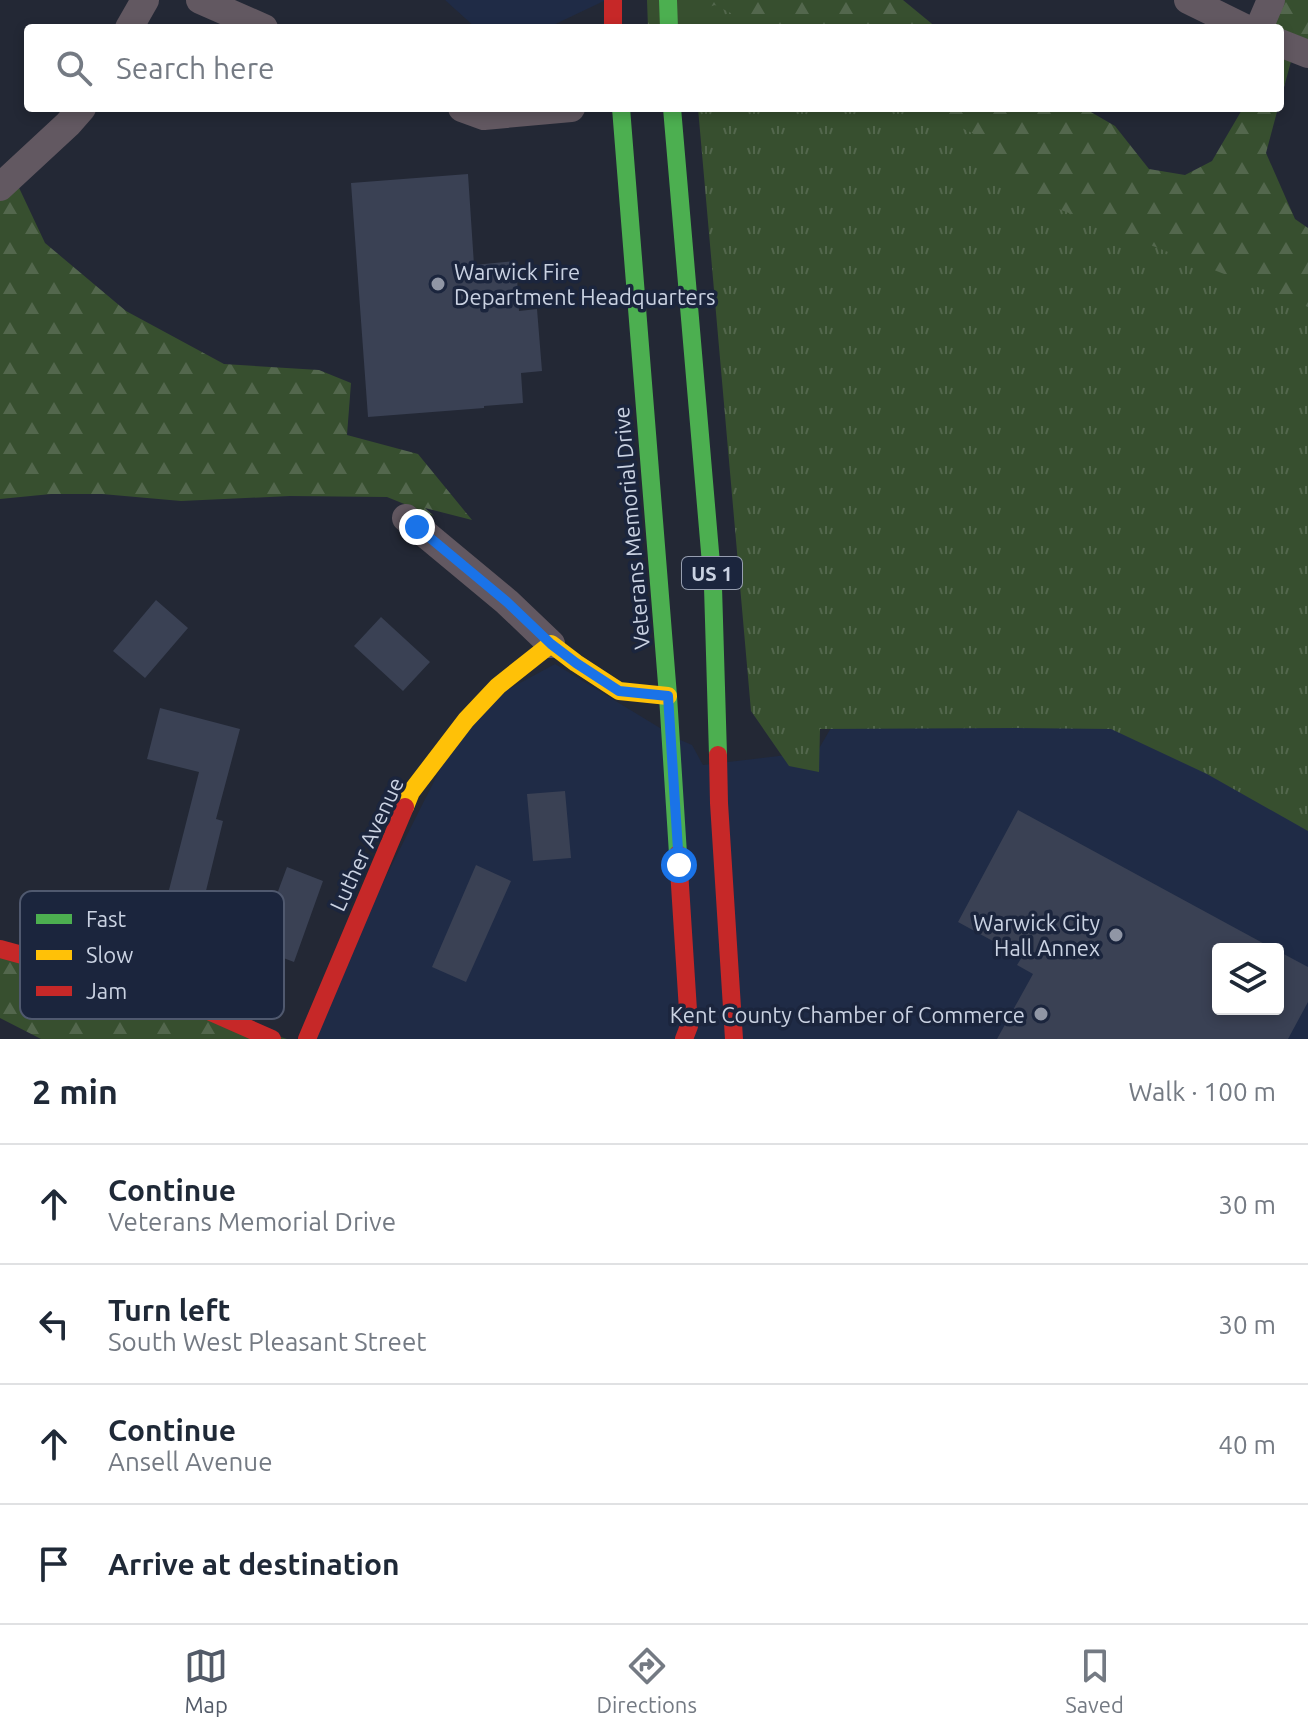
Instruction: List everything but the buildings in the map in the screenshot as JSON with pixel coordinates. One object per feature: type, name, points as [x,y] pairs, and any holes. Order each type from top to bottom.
[{"type":"main road","points":[[613,0],[613,24]]},
{"type":"main road","points":[[668,0],[669,24]]},
{"type":"main road","name":"Veterans Memorial Drive","points":[[621,112],[668,696],[689,1026],[684,1039]]},
{"type":"main road","name":"US 1","points":[[672,112],[713,587],[719,803],[734,1039]]},
{"type":"main road","points":[[551,644],[619,691],[668,696]]},
{"type":"main road","name":"Luther Avenue","points":[[307,1039],[411,792],[466,720],[498,686],[551,644]]},
{"type":"main road","points":[[0,949],[20,954]]},
{"type":"main road","points":[[227,1019],[272,1039]]},
{"type":"street","points":[[131,24],[145,0]]},
{"type":"street","points":[[200,0],[255,24]]},
{"type":"street","points":[[1188,0],[1237,24]]},
{"type":"street","points":[[1261,24],[1271,0]]},
{"type":"street","points":[[1284,45],[1308,54]]},
{"type":"street","points":[[0,187],[78,112]]},
{"type":"street","points":[[473,112],[484,116],[528,112]]},
{"type":"street","points":[[406,518],[507,602],[551,644]]},
{"type":"shaded area","points":[[445,0],[606,0],[555,24],[472,24]]},
{"type":"shaded area","points":[[555,664],[692,745],[703,765],[787,755],[814,757],[838,716],[1083,708],[1308,814],[1308,1039],[304,1039],[470,710]]},
{"type":"green space","points":[[647,0],[903,0],[932,24],[648,24]]},
{"type":"green space","points":[[1269,0],[1308,0],[1308,53],[1293,54],[1284,87],[1284,24],[1260,24]]},
{"type":"green space","points":[[715,5],[752,24],[691,24],[690,13]]},
{"type":"green space","points":[[698,112],[929,112],[974,134],[1008,189],[1308,307],[1308,831],[1207,774],[1111,729],[820,729],[819,772],[789,766],[751,711]]},
{"type":"green space","points":[[848,112],[1091,112],[1115,126],[1149,169],[1185,175],[1212,161],[1241,112],[1277,112],[1266,153],[1295,219],[1308,228],[1308,380]]},
{"type":"green space","points":[[13,175],[45,243],[126,311],[224,364],[319,370],[351,383],[347,435],[418,454],[472,520],[425,508],[434,516],[387,497],[290,496],[181,501],[102,494],[51,494],[0,499],[0,183]]},
{"type":"green space","points":[[0,948],[20,954],[20,1019],[224,1019],[287,1039],[41,1039],[0,1018]]},
{"type":"traffic: fast","points":[[668,0],[669,24]]},
{"type":"traffic: fast","points":[[621,112],[678,854]]},
{"type":"traffic: fast","points":[[672,112],[713,587],[718,755]]},
{"type":"traffic: slow","points":[[405,807],[411,792],[466,720],[498,686],[551,644],[619,691],[668,696]]},
{"type":"traffic: jam","points":[[613,0],[613,24]]},
{"type":"traffic: jam","points":[[718,755],[734,1039]]},
{"type":"traffic: jam","points":[[307,1039],[405,807]]},
{"type":"traffic: jam","points":[[678,854],[689,1026],[684,1039]]},
{"type":"traffic: jam","points":[[0,949],[20,954]]},
{"type":"traffic: jam","points":[[227,1019],[272,1039]]},
{"type":"place","name":"Warwick Fire Department Headquarters","points":[[438,284]]},
{"type":"place","name":"Warwick City Hall Annex","points":[[1116,935]]},
{"type":"place","name":"Kent County Chamber of Commerce","points":[[1041,1014]]},
{"type":"route","points":[[417,527],[576,663],[619,691],[668,696],[679,865]]}]
